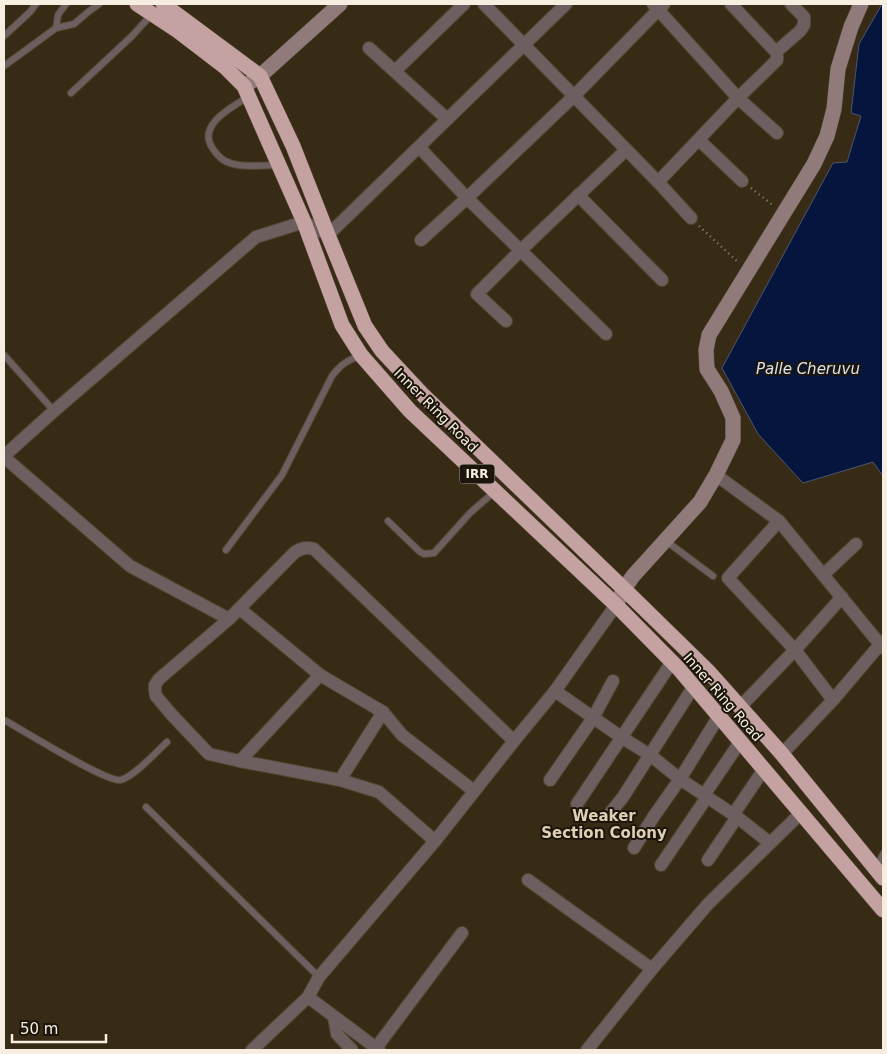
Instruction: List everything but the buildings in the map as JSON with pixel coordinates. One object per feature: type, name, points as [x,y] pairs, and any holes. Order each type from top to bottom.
[{"type":"highway","name":"Inner Ring Road","points":[[137,4],[158,9],[260,76],[293,146],[366,326],[382,351],[423,395],[708,671],[782,754],[881,876]]},
{"type":"highway","name":"Inner Ring Road","points":[[158,9],[178,31],[225,67],[247,91],[304,222],[342,325],[361,355],[410,411],[616,605],[672,662],[883,910]]},
{"type":"street","points":[[247,91],[260,76],[340,4]]},
{"type":"street","points":[[395,71],[464,4]]},
{"type":"street","points":[[484,4],[691,218]]},
{"type":"street","points":[[229,619],[130,566],[4,456],[54,410],[256,237],[304,222],[328,235],[566,4]]},
{"type":"street","points":[[658,182],[777,60],[776,52],[731,4]]},
{"type":"street","points":[[776,52],[800,31],[804,25],[804,17],[791,4]]},
{"type":"street","points":[[252,1050],[308,997],[319,977],[435,841],[554,691],[616,605],[624,588],[633,576],[666,542],[700,502],[733,440],[733,418],[707,369],[706,350],[709,335],[814,164],[827,136],[834,109],[840,59],[850,26],[861,4]]},
{"type":"street","points":[[421,240],[574,96],[659,6],[738,98],[777,134]]},
{"type":"street","points":[[370,48],[447,119]]},
{"type":"street","points":[[698,140],[742,181]]},
{"type":"street","points":[[419,147],[467,198],[606,334]]},
{"type":"street","points":[[506,321],[477,294],[626,150]]},
{"type":"street","points":[[578,195],[662,280]]},
{"type":"street","points":[[716,474],[779,521],[882,644],[782,754]]},
{"type":"street","points":[[779,521],[728,578],[795,650],[833,700]]},
{"type":"street","points":[[823,575],[856,544]]},
{"type":"street","points":[[435,841],[379,792],[340,780],[209,754],[172,716],[156,696],[156,684],[159,679],[240,609],[295,552],[307,547],[314,549],[514,740]]},
{"type":"street","points":[[740,707],[795,650],[842,597]]},
{"type":"street","points":[[240,609],[320,675],[383,712],[402,735],[474,791]]},
{"type":"street","points":[[577,804],[672,662]]},
{"type":"street","points":[[240,761],[320,675]]},
{"type":"street","points":[[550,780],[592,718],[613,681]]},
{"type":"street","points":[[611,812],[623,797],[694,686]]},
{"type":"street","points":[[554,691],[621,738],[650,755],[680,779],[735,816],[770,843]]},
{"type":"street","points":[[340,780],[383,712]]},
{"type":"street","points":[[634,848],[680,779],[718,716]]},
{"type":"street","points":[[661,865],[740,742]]},
{"type":"street","points":[[708,860],[764,769]]},
{"type":"street","points":[[587,1050],[652,969],[708,904],[801,814]]},
{"type":"street","points":[[528,880],[652,969]]},
{"type":"street","points":[[308,997],[377,1049],[462,933]]},
{"type":"street","points":[[334,1017],[337,1034],[352,1050]]},
{"type":"lane","points":[[4,36],[36,4]]},
{"type":"lane","points":[[56,28],[58,15],[66,4]]},
{"type":"lane","points":[[4,66],[56,28],[74,24],[99,4]]},
{"type":"lane","points":[[71,93],[158,9]]},
{"type":"lane","points":[[247,91],[213,123],[209,133],[209,143],[219,158],[230,163],[279,165]]},
{"type":"lane","points":[[4,355],[54,410]]},
{"type":"lane","points":[[226,550],[282,475],[332,376],[344,363],[361,355]]},
{"type":"lane","points":[[388,521],[419,551],[424,554],[434,553],[470,514],[495,491]]},
{"type":"lane","points":[[666,542],[713,576]]},
{"type":"lane","points":[[4,720],[105,776],[118,781],[130,777],[168,742]]},
{"type":"lane","points":[[146,807],[319,977]]},
{"type":"lane","points":[[881,876],[883,854]]},
{"type":"path","points":[[742,181],[783,214]]},
{"type":"path","points":[[691,218],[748,271]]},
{"type":"water","name":"Palle Cheruvu","points":[[882,4],[883,476],[873,462],[803,483],[758,434],[722,368],[833,163],[847,162],[861,116],[851,113],[859,44]]},
{"type":"district","name":"Weaker Section Colony","points":[[604,824]]}]
